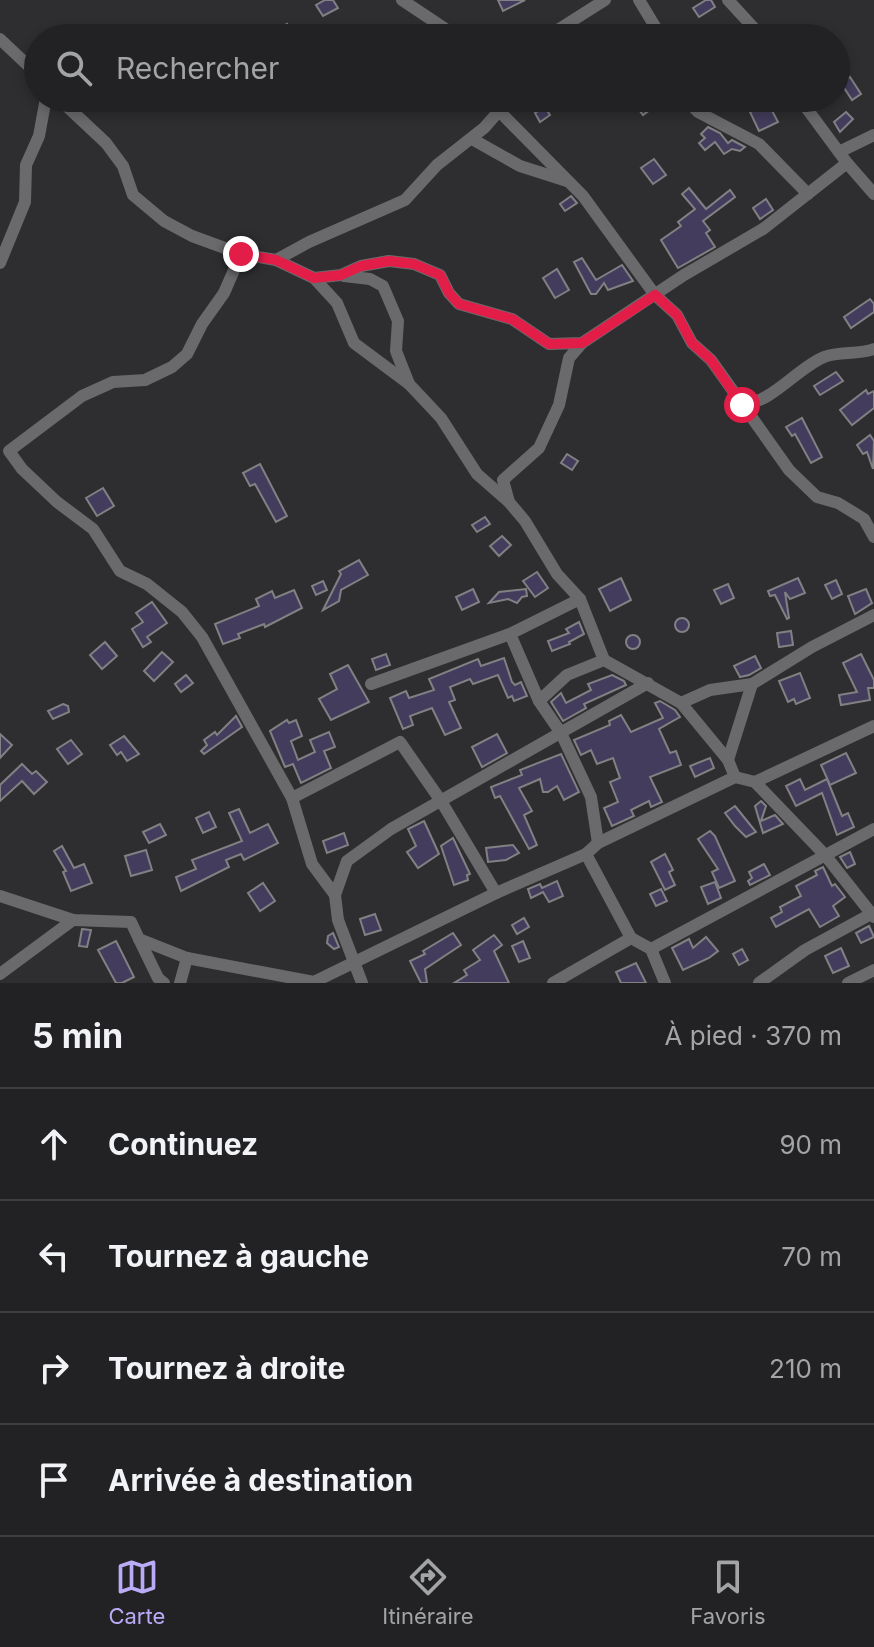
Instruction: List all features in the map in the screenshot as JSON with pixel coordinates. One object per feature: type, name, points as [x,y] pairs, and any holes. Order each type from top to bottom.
[{"type":"street","points":[[402,0],[438,24]]},
{"type":"street","points":[[567,24],[605,0]]},
{"type":"street","points":[[639,0],[654,24]]},
{"type":"street","points":[[648,0],[654,0]]},
{"type":"street","points":[[728,0],[750,24]]},
{"type":"street","points":[[0,39],[24,62]]},
{"type":"street","points":[[0,263],[25,202],[26,165],[39,136],[43,112]]},
{"type":"street","points":[[73,112],[106,143],[123,166],[133,195],[164,221],[192,236],[241,254],[276,260],[314,278],[337,303],[354,343],[409,384],[441,418],[477,474],[525,521],[557,574],[580,599],[604,660],[681,703],[728,760],[735,777]]},
{"type":"street","points":[[276,260],[309,242],[405,200],[437,165],[472,139],[492,112]]},
{"type":"street","points":[[509,112],[592,207],[655,295],[677,315],[692,343],[711,360],[789,470],[817,497],[838,503],[864,519],[874,537]]},
{"type":"street","points":[[698,112],[759,144],[808,194]]},
{"type":"street","points":[[809,112],[874,194]]},
{"type":"street","points":[[839,152],[874,135]]},
{"type":"street","points":[[472,139],[520,166],[570,182]]},
{"type":"street","points":[[509,502],[503,480],[539,448],[559,405],[569,358],[582,343],[684,275],[763,229],[847,163]]},
{"type":"street","points":[[241,254],[224,293],[202,324],[187,354],[172,367],[145,380],[113,382],[82,396],[4,449],[47,492],[93,529],[120,571],[147,584],[182,612],[202,637],[292,798],[312,864],[335,895]]},
{"type":"street","points":[[341,275],[361,266],[389,261],[414,264],[440,275],[459,304],[512,319],[549,344],[582,343]]},
{"type":"street","points":[[314,278],[341,275],[370,279],[383,286],[398,321],[396,351],[409,384]]},
{"type":"street","points":[[742,405],[756,403],[827,355],[861,354],[874,349]]},
{"type":"street","points":[[371,684],[510,634],[580,599]]},
{"type":"street","points":[[681,703],[710,690],[752,684],[812,647],[874,615]]},
{"type":"street","points":[[510,634],[539,701],[561,733],[591,797],[598,843]]},
{"type":"street","points":[[539,701],[567,675],[604,660]]},
{"type":"street","points":[[362,983],[338,920],[335,895],[347,861],[391,829],[648,683]]},
{"type":"street","points":[[728,760],[752,684]]},
{"type":"street","points":[[755,782],[874,726]]},
{"type":"street","points":[[292,798],[400,742],[441,801],[496,893]]},
{"type":"street","points":[[139,939],[187,958],[314,983],[496,893],[586,854],[598,843],[735,777],[755,782],[825,855],[873,915],[805,950],[759,983]]},
{"type":"street","points":[[651,949],[874,829]]},
{"type":"street","points":[[586,854],[631,938],[651,949],[665,983]]},
{"type":"street","points":[[0,896],[73,920],[131,922],[158,978],[164,983]]},
{"type":"street","points":[[0,974],[73,920]]},
{"type":"street","points":[[553,983],[631,938]]},
{"type":"street","points":[[180,983],[187,958]]},
{"type":"street","points":[[848,983],[874,970]]},
{"type":"building","points":[[333,0],[338,8],[323,16],[316,5]]},
{"type":"building","points":[[498,0],[525,0],[503,11]]},
{"type":"building","points":[[711,0],[715,7],[699,17],[693,8]]},
{"type":"building","points":[[850,77],[861,94],[852,100],[850,97]]},
{"type":"building","points":[[548,112],[550,115],[540,122],[535,113]]},
{"type":"building","points":[[750,112],[773,112],[778,122],[759,131]]},
{"type":"building","points":[[846,112],[853,119],[840,132],[834,122]]},
{"type":"building","points":[[708,127],[720,133],[728,143],[732,140],[745,147],[724,154],[715,142],[705,150],[699,143],[705,138],[701,134]]},
{"type":"building","points":[[654,159],[666,175],[653,184],[641,168]]},
{"type":"building","points":[[689,188],[706,209],[730,190],[735,197],[703,221],[710,230],[706,233],[715,247],[678,268],[661,240],[681,226],[678,222],[695,209],[682,194]]},
{"type":"building","points":[[571,196],[577,203],[565,211],[560,204]]},
{"type":"building","points":[[766,199],[773,210],[760,219],[753,208]]},
{"type":"building","points":[[582,258],[596,280],[622,265],[633,281],[608,290],[604,283],[596,294],[591,294],[574,262]]},
{"type":"building","points":[[557,269],[569,290],[555,298],[543,278]]},
{"type":"building","points":[[870,299],[874,312],[851,328],[844,317]]},
{"type":"building","points":[[836,372],[843,381],[820,395],[814,386]]},
{"type":"building","points":[[866,390],[868,394],[874,391],[874,408],[852,425],[840,410]]},
{"type":"building","points":[[802,418],[822,457],[811,463],[795,434],[792,436],[786,427]]},
{"type":"building","points":[[870,435],[874,441],[873,469],[867,452],[863,454],[857,445]]},
{"type":"building","points":[[567,454],[578,461],[572,470],[561,463]]},
{"type":"building","points":[[260,464],[287,516],[276,522],[255,484],[250,486],[243,473]]},
{"type":"building","points":[[103,488],[114,506],[97,516],[86,498]]},
{"type":"building","points":[[485,517],[490,524],[477,532],[472,525]]},
{"type":"building","points":[[502,536],[511,545],[499,556],[490,546]]},
{"type":"building","points":[[359,560],[368,575],[341,590],[339,601],[323,610],[341,574],[339,571]]},
{"type":"building","points":[[537,572],[548,588],[535,597],[523,581]]},
{"type":"building","points":[[621,578],[631,600],[610,611],[599,589]]},
{"type":"building","points":[[798,578],[805,593],[790,599],[785,592],[787,619],[775,595],[770,596],[768,591]]},
{"type":"building","points":[[836,580],[842,594],[832,599],[825,585]]},
{"type":"building","points":[[323,581],[327,590],[316,595],[312,586]]},
{"type":"building","points":[[728,584],[734,598],[721,604],[714,590]]},
{"type":"building","points":[[473,589],[479,602],[462,610],[456,597]]},
{"type":"building","points":[[526,589],[527,596],[517,603],[508,599],[489,603],[499,592]]},
{"type":"building","points":[[866,589],[872,603],[855,614],[848,596]]},
{"type":"building","points":[[294,590],[302,608],[265,627],[264,624],[238,634],[240,638],[223,644],[215,624],[259,606],[256,599],[272,591],[275,598]]},
{"type":"building","points":[[152,602],[167,623],[147,637],[151,642],[143,647],[132,629],[143,622],[136,613]]},
{"type":"building","points":[[682,618],[689,625],[682,632],[675,625]]},
{"type":"building","points":[[579,622],[584,634],[552,651],[548,641],[569,633],[566,629]]},
{"type":"building","points":[[791,631],[793,645],[779,647],[777,633]]},
{"type":"building","points":[[633,635],[640,642],[633,649],[626,642]]},
{"type":"building","points":[[105,642],[117,656],[102,669],[90,655]]},
{"type":"building","points":[[162,652],[173,662],[154,681],[144,671]]},
{"type":"building","points":[[386,654],[390,665],[376,670],[372,659]]},
{"type":"building","points":[[861,654],[874,680],[874,688],[868,688],[870,700],[841,705],[839,695],[857,692],[843,663]]},
{"type":"building","points":[[755,656],[761,668],[740,677],[734,666]]},
{"type":"building","points":[[504,658],[512,682],[515,685],[521,682],[527,696],[514,701],[512,696],[508,698],[498,675],[473,684],[470,679],[450,687],[455,700],[449,702],[461,728],[445,735],[432,708],[410,716],[413,725],[403,729],[390,698],[406,691],[409,698],[434,690],[429,679],[478,659],[481,666]]},
{"type":"building","points":[[348,665],[369,702],[331,720],[319,699],[337,689],[330,674]]},
{"type":"building","points":[[800,673],[810,698],[796,704],[794,699],[788,702],[779,681]]},
{"type":"building","points":[[186,675],[193,683],[181,692],[175,684]]},
{"type":"building","points":[[612,675],[626,685],[584,704],[586,708],[563,721],[551,702],[561,693],[566,703],[591,690],[588,684]]},
{"type":"building","points":[[660,701],[680,717],[659,729],[670,753],[676,751],[681,765],[650,777],[662,802],[651,807],[649,801],[631,810],[634,816],[612,826],[604,808],[618,802],[610,782],[620,778],[613,758],[597,764],[591,750],[581,755],[574,740],[610,725],[609,721],[621,715],[631,732],[663,718],[655,703]]},
{"type":"building","points":[[63,704],[68,706],[69,712],[53,719],[48,711]]},
{"type":"building","points":[[236,716],[242,727],[204,754],[201,751],[207,745],[204,740],[215,732],[217,735]]},
{"type":"building","points":[[287,720],[289,723],[296,720],[302,736],[291,741],[298,760],[315,752],[310,740],[329,732],[335,747],[324,751],[331,768],[301,783],[293,764],[285,767],[270,731]]},
{"type":"building","points":[[0,734],[12,745],[0,758]]},
{"type":"building","points":[[497,734],[507,753],[482,767],[472,747]]},
{"type":"building","points":[[124,736],[139,754],[127,761],[121,752],[117,755],[110,745]]},
{"type":"building","points":[[71,740],[82,754],[68,764],[57,749]]},
{"type":"building","points":[[846,753],[856,773],[830,785],[821,765]]},
{"type":"building","points":[[561,754],[579,792],[564,800],[557,786],[543,792],[540,779],[519,788],[532,811],[524,815],[537,845],[529,849],[500,796],[495,798],[491,787],[522,775],[520,770]]},
{"type":"building","points":[[710,758],[714,768],[695,777],[690,766]]},
{"type":"building","points":[[22,764],[32,774],[36,771],[47,782],[34,794],[22,781],[0,801],[0,785]]},
{"type":"building","points":[[800,779],[805,790],[827,779],[842,816],[848,813],[854,827],[837,835],[822,793],[796,806],[786,786]]},
{"type":"building","points":[[761,801],[766,806],[761,821],[775,815],[783,824],[763,833],[755,806]]},
{"type":"building","points":[[735,806],[756,832],[746,837],[735,826],[725,813]]},
{"type":"building","points":[[239,809],[250,833],[268,824],[278,843],[244,860],[241,854],[226,860],[229,867],[181,891],[176,877],[196,869],[192,860],[242,841],[229,813]]},
{"type":"building","points":[[209,812],[216,827],[203,833],[196,818]]},
{"type":"building","points":[[424,821],[439,854],[418,868],[407,852],[416,846],[408,829]]},
{"type":"building","points":[[160,824],[166,835],[149,843],[143,832]]},
{"type":"building","points":[[710,831],[735,881],[719,888],[712,872],[718,869],[698,839]]},
{"type":"building","points":[[344,833],[348,845],[327,853],[323,841]]},
{"type":"building","points":[[453,838],[470,874],[467,875],[468,880],[454,885],[441,846]]},
{"type":"building","points":[[513,845],[519,853],[506,860],[488,862],[486,848]]},
{"type":"building","points":[[62,846],[74,868],[84,864],[92,883],[71,891],[63,872],[66,871],[54,851]]},
{"type":"building","points":[[146,850],[152,870],[131,876],[125,856]]},
{"type":"building","points":[[850,852],[855,864],[847,868],[840,857]]},
{"type":"building","points":[[665,854],[673,870],[669,872],[675,885],[665,890],[651,862]]},
{"type":"building","points":[[764,864],[770,875],[750,885],[748,881],[752,878],[749,872]]},
{"type":"building","points":[[823,867],[832,886],[835,884],[845,897],[833,906],[839,916],[820,927],[809,909],[776,927],[771,918],[782,912],[780,907],[801,896],[796,886],[817,875],[815,871]]},
{"type":"building","points":[[557,881],[563,896],[549,902],[543,892],[531,898],[528,889],[540,884],[542,888]]},
{"type":"building","points":[[715,882],[721,898],[708,904],[701,887]]},
{"type":"building","points":[[263,883],[275,901],[260,911],[248,893]]},
{"type":"building","points":[[661,889],[667,901],[656,906],[650,894]]},
{"type":"building","points":[[375,914],[381,930],[365,935],[360,919]]},
{"type":"building","points":[[524,918],[529,927],[517,934],[512,925]]},
{"type":"building","points":[[869,926],[874,937],[861,943],[856,933]]},
{"type":"building","points":[[82,929],[91,930],[87,947],[79,946]]},
{"type":"building","points":[[333,933],[339,947],[334,949],[327,943],[328,936]]},
{"type":"building","points":[[453,933],[461,945],[425,969],[427,983],[421,983],[410,961]]},
{"type":"building","points":[[494,935],[502,945],[494,951],[509,983],[454,983],[467,975],[464,970],[480,960],[473,950]]},
{"type":"building","points":[[706,937],[718,951],[683,970],[672,948],[689,939],[693,948]]},
{"type":"building","points":[[116,941],[134,977],[122,983],[116,983],[98,950]]},
{"type":"building","points":[[523,941],[530,958],[519,962],[512,946]]},
{"type":"building","points":[[841,948],[849,966],[833,973],[825,956]]},
{"type":"building","points":[[742,949],[748,960],[739,965],[733,954]]},
{"type":"building","points":[[636,963],[646,983],[621,983],[616,972]]},
{"type":"route","points":[[241,254],[276,260],[314,278],[341,275],[361,266],[389,261],[414,264],[440,275],[459,304],[512,319],[549,344],[582,343],[655,295],[677,315],[692,343],[711,360],[742,405]]}]
